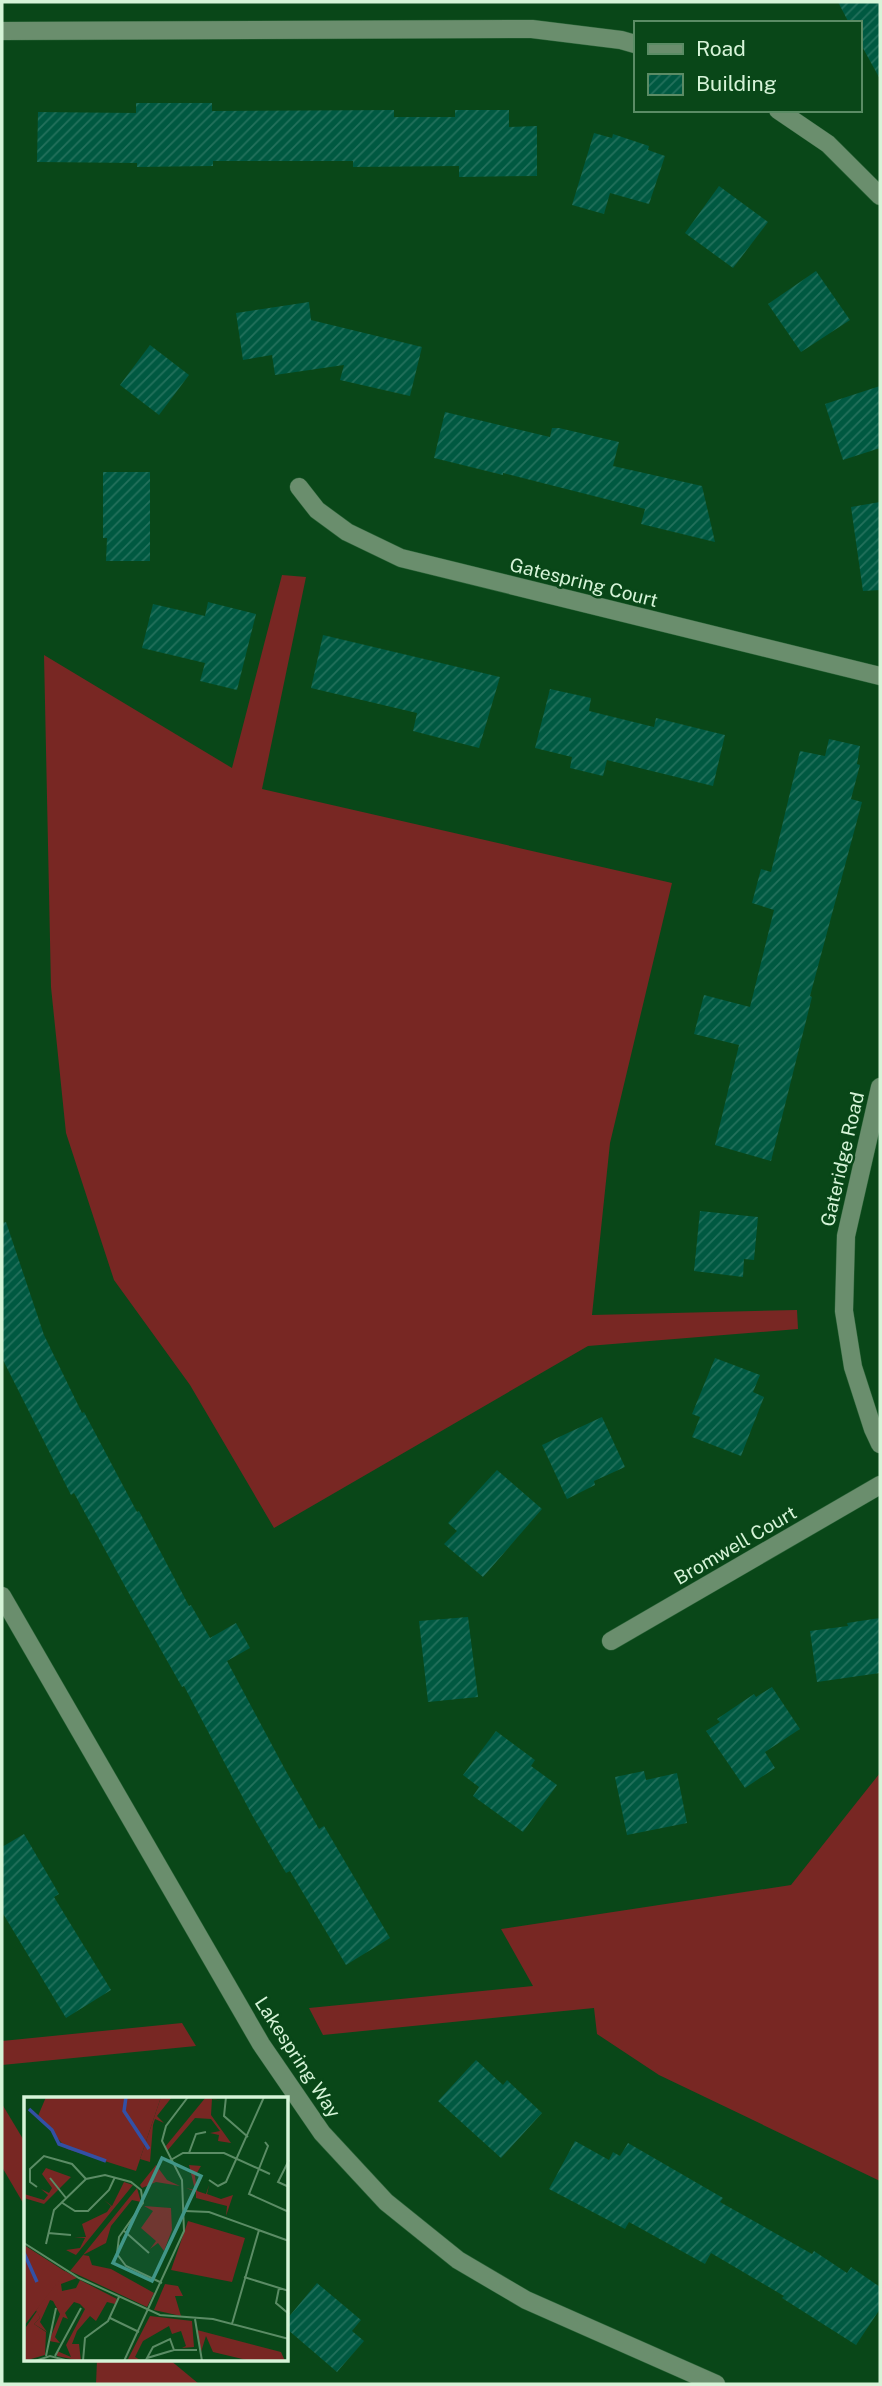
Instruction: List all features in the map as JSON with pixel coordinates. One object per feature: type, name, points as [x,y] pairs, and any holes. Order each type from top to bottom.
[{"type":"street","points":[[2,31],[533,29],[634,44]]},
{"type":"street","points":[[781,112],[828,144],[879,193]]},
{"type":"street","name":"Gatespring Court","points":[[299,487],[317,510],[347,532],[401,558],[880,676]]},
{"type":"street","name":"Gateridge Road","points":[[880,1087],[846,1236],[845,1311],[853,1367],[880,1444]]},
{"type":"street","name":"Bromwell Court","points":[[611,1641],[880,1485]]},
{"type":"street","name":"Lakespring Way","points":[[2,1596],[261,2044],[322,2133],[386,2202],[458,2260],[526,2300],[716,2384]]},
{"type":"shaded area","points":[[282,575],[306,577],[262,789],[672,883],[610,1143],[592,1315],[797,1310],[798,1329],[588,1346],[274,1528],[190,1385],[114,1280],[66,1133],[51,987],[44,655],[232,768]]},
{"type":"shaded area","points":[[880,1773],[880,2181],[659,2075],[597,2034],[594,2008],[323,2035],[309,2008],[533,1986],[501,1929],[791,1885]]},
{"type":"shaded area","points":[[182,2023],[196,2046],[2,2065],[2,2041]]},
{"type":"shaded area","points":[[2,2104],[24,2141],[24,2205],[2,2167]]},
{"type":"shaded area","points":[[97,2362],[172,2362],[199,2384],[96,2384]]},
{"type":"building","points":[[838,2],[880,2],[880,79],[861,45],[861,21],[848,21]]},
{"type":"building","points":[[136,103],[212,103],[212,111],[394,110],[394,117],[455,117],[455,110],[509,110],[509,127],[537,126],[537,176],[459,177],[459,166],[353,167],[353,161],[213,161],[213,166],[137,167],[137,163],[37,162],[38,112],[136,113]]},
{"type":"building","points":[[594,133],[612,138],[613,134],[649,146],[648,150],[665,156],[649,204],[610,193],[604,214],[572,205]]},
{"type":"building","points":[[719,186],[768,222],[733,268],[685,233]]},
{"type":"building","points":[[816,271],[850,320],[801,352],[768,304]]},
{"type":"building","points":[[309,302],[311,320],[422,347],[410,396],[340,380],[344,365],[275,375],[272,355],[243,360],[236,313]]},
{"type":"building","points":[[150,345],[189,375],[159,415],[120,385]]},
{"type":"building","points":[[880,386],[880,448],[843,460],[825,404]]},
{"type":"building","points":[[445,412],[550,437],[552,428],[559,428],[619,442],[613,466],[702,486],[715,542],[641,524],[645,509],[434,458]]},
{"type":"building","points":[[103,472],[150,472],[150,561],[106,561],[107,538],[103,538]]},
{"type":"building","points":[[880,502],[880,590],[863,591],[851,507]]},
{"type":"building","points":[[208,602],[256,614],[237,690],[200,681],[205,663],[142,648],[153,604],[205,616]]},
{"type":"building","points":[[323,635],[500,677],[479,748],[413,731],[417,713],[311,688]]},
{"type":"building","points":[[550,689],[591,698],[589,711],[654,727],[656,718],[725,735],[713,786],[607,760],[603,776],[570,768],[572,757],[535,748]]},
{"type":"building","points":[[829,739],[860,746],[857,764],[860,765],[851,799],[862,802],[810,996],[812,997],[771,1161],[715,1145],[739,1045],[694,1034],[704,995],[750,1007],[774,910],[752,903],[761,869],[771,872],[800,751],[825,756]]},
{"type":"building","points":[[700,1211],[758,1217],[754,1260],[744,1259],[743,1277],[694,1271]]},
{"type":"building","points":[[6,1222],[44,1335],[82,1413],[84,1412],[137,1512],[139,1511],[189,1606],[191,1605],[210,1638],[236,1623],[250,1648],[227,1661],[319,1829],[324,1826],[390,1938],[346,1965],[290,1871],[286,1873],[252,1815],[184,1686],[182,1687],[74,1493],[71,1495],[2,1358],[2,1223]]},
{"type":"building","points":[[715,1358],[760,1375],[753,1392],[764,1397],[741,1456],[692,1437],[700,1417],[692,1414]]},
{"type":"building","points":[[602,1417],[625,1467],[594,1481],[595,1485],[567,1499],[542,1445]]},
{"type":"building","points":[[497,1470],[542,1509],[483,1577],[444,1544],[457,1531],[448,1523]]},
{"type":"building","points":[[468,1617],[478,1697],[428,1702],[419,1621]]},
{"type":"building","points":[[880,1618],[880,1673],[817,1682],[810,1631]]},
{"type":"building","points":[[772,1687],[800,1729],[765,1752],[775,1768],[745,1788],[706,1731],[720,1722],[717,1719],[754,1694],[756,1697]]},
{"type":"building","points":[[496,1731],[535,1760],[531,1766],[557,1785],[523,1832],[473,1796],[479,1787],[463,1775]]},
{"type":"building","points":[[644,1771],[646,1780],[677,1773],[687,1823],[627,1835],[615,1777]]},
{"type":"building","points":[[24,1834],[59,1894],[54,1897],[111,1990],[66,2018],[2,1912],[2,1847]]},
{"type":"building","points":[[476,2060],[503,2085],[507,2080],[542,2113],[501,2158],[438,2101]]},
{"type":"building","points":[[575,2141],[609,2160],[613,2152],[620,2156],[628,2143],[723,2198],[720,2202],[812,2254],[814,2251],[847,2273],[851,2267],[880,2287],[880,2309],[856,2345],[782,2298],[784,2296],[711,2253],[705,2264],[629,2222],[625,2229],[549,2189]]},
{"type":"building","points":[[317,2283],[361,2320],[352,2331],[364,2341],[337,2372],[289,2331],[289,2317]]}]
